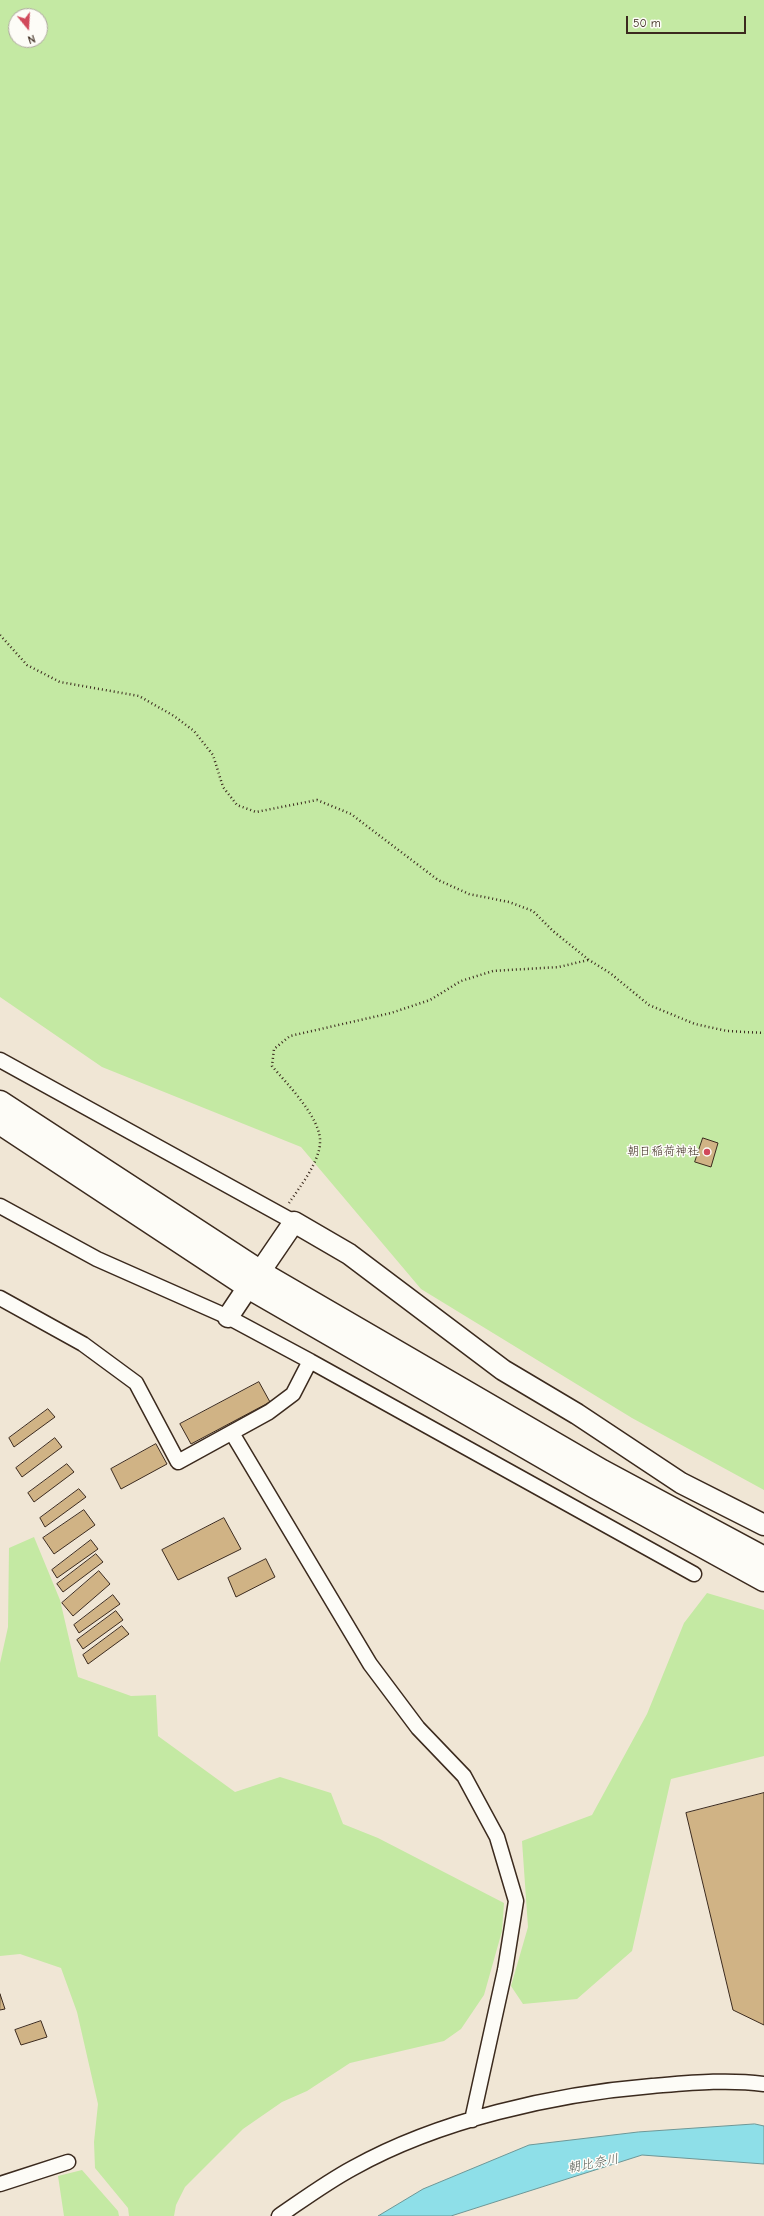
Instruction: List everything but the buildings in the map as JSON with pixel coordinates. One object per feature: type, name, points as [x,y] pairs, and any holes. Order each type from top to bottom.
[{"type":"highway","points":[[0,1102],[270,1278],[602,1471],[764,1558]]},
{"type":"highway","points":[[0,1123],[253,1290],[593,1486],[764,1580]]},
{"type":"highway","points":[[0,1135],[85,1179]]},
{"type":"street","points":[[0,1060],[288,1218],[349,1254],[503,1370],[577,1414],[681,1483],[764,1525]]},
{"type":"street","points":[[0,1206],[97,1259],[228,1317],[694,1574]]},
{"type":"street","points":[[266,1263],[288,1218]]},
{"type":"street","points":[[228,1317],[242,1296]]},
{"type":"street","points":[[0,1298],[83,1344],[136,1382],[178,1462],[270,1412],[294,1394],[310,1361]]},
{"type":"street","points":[[232,1433],[370,1664],[418,1728],[464,1776],[497,1837],[516,1901],[505,1970],[472,2120]]},
{"type":"street","points":[[279,2216],[319,2187],[354,2167],[407,2142],[472,2120],[553,2098],[616,2089],[709,2082],[745,2082],[764,2084]]},
{"type":"street","points":[[0,2184],[68,2162]]},
{"type":"path","points":[[0,635],[27,665],[60,682],[139,696],[174,716],[194,731],[213,755],[223,787],[237,806],[256,812],[317,800],[351,814],[438,880],[469,894],[509,902],[534,911],[554,931],[589,960],[610,973],[649,1005],[695,1024],[727,1030],[764,1033]]},
{"type":"path","points":[[288,1218],[312,1167],[320,1143],[314,1120],[272,1066],[274,1049],[290,1036],[391,1013],[430,1000],[461,981],[493,971],[559,967],[589,960]]},
{"type":"green space","points":[[0,0],[764,0],[764,1490],[632,1418],[421,1289],[301,1147],[102,1067],[0,997]]},
{"type":"green space","points":[[34,1537],[60,1600],[78,1677],[131,1696],[156,1695],[158,1736],[235,1792],[280,1777],[331,1793],[343,1824],[378,1838],[504,1903],[502,1931],[484,1995],[461,2029],[444,2041],[350,2063],[307,2091],[282,2102],[243,2129],[185,2187],[176,2205],[174,2216],[129,2216],[128,2208],[95,2168],[94,2142],[98,2104],[77,2012],[61,1968],[20,1954],[0,1956],[0,1663],[8,1627],[9,1548]]},
{"type":"green space","points":[[707,1593],[764,1610],[764,1756],[671,1779],[632,1951],[577,1999],[523,2004],[511,1986],[528,1927],[522,1841],[592,1815],[647,1714],[684,1623]]},
{"type":"green space","points":[[82,2170],[118,2211],[119,2216],[64,2216],[58,2176]]},
{"type":"water","name":"朝比奈川","points":[[755,2124],[764,2126],[764,2164],[642,2155],[451,2216],[378,2216],[423,2189],[529,2145],[638,2132]]},
{"type":"place","name":"朝日稲荷神社","points":[[707,1152]]}]
